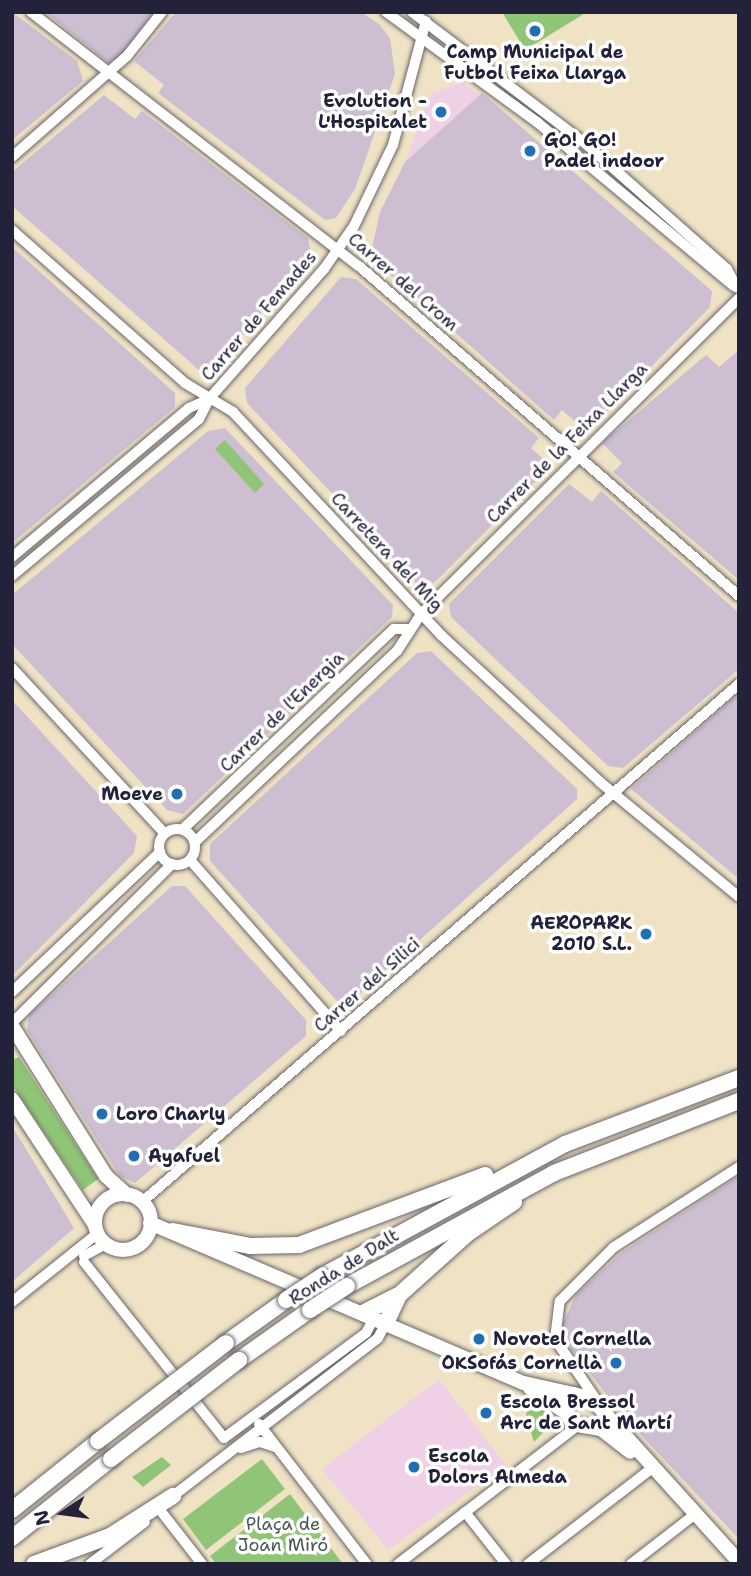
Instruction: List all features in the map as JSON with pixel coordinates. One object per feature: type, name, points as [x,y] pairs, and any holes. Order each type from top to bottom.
[{"type":"highway","name":"Ronda de Dalt","points":[[12,1510],[226,1343],[322,1276],[565,1144],[739,1077]]},
{"type":"highway","name":"Ronda de Dalt","points":[[12,1538],[239,1360],[347,1286],[492,1202],[660,1128],[739,1101]]},
{"type":"highway","points":[[374,1318],[501,1210],[660,1128]]},
{"type":"highway","points":[[173,1231],[250,1246],[308,1243],[565,1144]]},
{"type":"highway","points":[[374,1318],[399,1295]]},
{"type":"highway","points":[[34,1564],[110,1536],[173,1496]]},
{"type":"main road","points":[[12,1015],[13,1025],[106,1177],[127,1195],[142,1202],[150,1223],[524,1383],[570,1394],[601,1408],[651,1469],[739,1562]]},
{"type":"main road","points":[[12,1099],[100,1234],[135,1247],[150,1223]]},
{"type":"main road","points":[[100,1234],[104,1202],[127,1195]]},
{"type":"main road","points":[[524,1383],[565,1412],[577,1426],[595,1426],[651,1469]]},
{"type":"main road","points":[[565,1412],[570,1394]]},
{"type":"main road","points":[[595,1426],[601,1408]]},
{"type":"street","name":"Carrer del Crom","points":[[31,12],[339,250],[739,596]]},
{"type":"street","points":[[12,157],[110,72],[162,12]]},
{"type":"street","points":[[386,12],[537,122],[736,288]]},
{"type":"street","points":[[412,12],[587,145],[727,269],[736,288]]},
{"type":"street","name":"Carrer de Femades","points":[[12,557],[188,408],[209,399],[339,250],[393,145],[419,35],[426,21]]},
{"type":"street","name":"Carretera del Mig","points":[[12,230],[72,289],[209,399],[233,412],[421,614],[615,793],[739,897]]},
{"type":"street","name":"Carrer de la Feixa Llarga","points":[[421,614],[739,298]]},
{"type":"street","points":[[12,576],[199,419],[209,399]]},
{"type":"street","name":"Carrer de l'Energia","points":[[195,842],[397,651],[408,629],[421,614]]},
{"type":"street","name":"Carrer de l'Energia","points":[[183,829],[394,629],[408,629]]},
{"type":"street","points":[[12,668],[164,833]]},
{"type":"street","name":"Carrer del Silici","points":[[142,1202],[739,684]]},
{"type":"street","points":[[164,833],[183,829],[195,842],[190,860]]},
{"type":"street","points":[[12,992],[160,852],[164,833]]},
{"type":"street","points":[[160,852],[172,864]]},
{"type":"street","points":[[190,860],[341,1031]]},
{"type":"street","points":[[13,1025],[172,864],[190,860]]},
{"type":"street","points":[[601,1408],[571,1366],[553,1326],[565,1294],[640,1227],[739,1167]]},
{"type":"street","points":[[12,1302],[100,1234]]},
{"type":"street","points":[[100,1234],[86,1253],[85,1262],[224,1438]]},
{"type":"street","points":[[65,1262],[85,1262]]},
{"type":"street","points":[[90,1564],[160,1510],[259,1423],[378,1338],[374,1318]]},
{"type":"street","points":[[570,1394],[571,1366]]},
{"type":"street","points":[[217,1461],[224,1438],[259,1423]]},
{"type":"street","points":[[259,1423],[367,1564]]},
{"type":"street","points":[[398,1564],[577,1426]]},
{"type":"street","points":[[229,1452],[257,1442],[277,1448]]},
{"type":"street","points":[[528,1564],[651,1469]]},
{"type":"street","points":[[160,1510],[202,1564]]},
{"type":"street","points":[[466,1512],[506,1564]]},
{"type":"street","points":[[631,1564],[694,1515]]},
{"type":"shaded area","points":[[12,12],[77,61],[83,81],[12,140]]},
{"type":"shaded area","points":[[45,12],[154,12],[119,59],[108,62]]},
{"type":"shaded area","points":[[176,12],[361,12],[379,24],[390,38],[395,74],[355,189],[336,218],[325,220],[158,93],[164,85],[134,61]]},
{"type":"shaded area","name":"Evolution - L'Hospitalet","points":[[463,82],[479,95],[406,161],[430,94]]},
{"type":"shaded area","points":[[482,93],[712,291],[710,307],[587,432],[562,410],[554,420],[370,257],[380,212],[405,162]]},
{"type":"shaded area","points":[[104,95],[135,119],[142,111],[308,238],[311,256],[216,367],[199,370],[12,206],[12,172]]},
{"type":"shaded area","points":[[12,247],[175,393],[175,407],[12,543]]},
{"type":"shaded area","points":[[341,277],[356,279],[539,438],[531,448],[551,466],[434,583],[417,584],[247,403],[245,388]]},
{"type":"shaded area","points":[[739,350],[739,580],[613,472],[622,463],[602,443],[706,355],[719,367]]},
{"type":"shaded area","points":[[225,428],[393,605],[392,617],[183,814],[167,810],[12,644],[12,595],[208,431]]},
{"type":"shaded area","points":[[569,484],[592,502],[601,491],[739,613],[739,669],[623,768],[608,766],[451,617],[449,604]]},
{"type":"shaded area","points":[[431,651],[577,789],[577,799],[354,999],[337,1001],[210,861],[210,844],[417,653]]},
{"type":"shaded area","points":[[739,693],[739,879],[631,789]]},
{"type":"shaded area","points":[[12,700],[137,836],[134,853],[12,976]]},
{"type":"shaded area","points":[[172,886],[185,886],[306,1020],[306,1036],[135,1183],[120,1176],[27,1030],[29,1015]]},
{"type":"shaded area","points":[[12,1126],[74,1228],[12,1282]]},
{"type":"shaded area","points":[[739,1176],[739,1539],[625,1418],[571,1349],[562,1325],[576,1295],[621,1253]]},
{"type":"shaded area","name":"Escola Dolors Almeda","points":[[439,1379],[506,1465],[388,1550],[322,1469]]},
{"type":"green space","name":"Camp Municipal de Futbol Feixa Llarga","points":[[502,12],[587,12],[525,50]]},
{"type":"green space","points":[[225,440],[264,484],[255,493],[215,449]]},
{"type":"green space","points":[[19,1057],[98,1179],[83,1190],[12,1085],[12,1060]]},
{"type":"green space","points":[[529,1401],[556,1419],[534,1442],[526,1416]]},
{"type":"green space","points":[[162,1457],[171,1465],[143,1487],[132,1477]]},
{"type":"green space","points":[[262,1459],[285,1489],[206,1550],[183,1519]]},
{"type":"green space","name":"Plaça de Joan Miró","points":[[290,1494],[343,1564],[216,1564],[210,1556]]},
{"type":"place","name":"Camp Municipal de Futbol Feixa Llarga","points":[[535,31]]},
{"type":"place","name":"Evolution - L'Hospitalet","points":[[441,112]]},
{"type":"place","name":"GO! GO! Padel indoor","points":[[530,151]]},
{"type":"place","name":"Moeve","points":[[177,794]]},
{"type":"place","name":"AEROPARK 2010 S.L.","points":[[646,934]]},
{"type":"place","name":"Loro Charly","points":[[102,1114]]},
{"type":"place","name":"Ayafuel","points":[[134,1156]]},
{"type":"place","name":"Novotel Cornella","points":[[479,1339]]},
{"type":"place","name":"OKSofás Cornellà","points":[[616,1363]]},
{"type":"place","name":"Escola Bressol Arc de Sant Martí","points":[[486,1413]]},
{"type":"place","name":"Escola Dolors Almeda","points":[[414,1467]]}]
